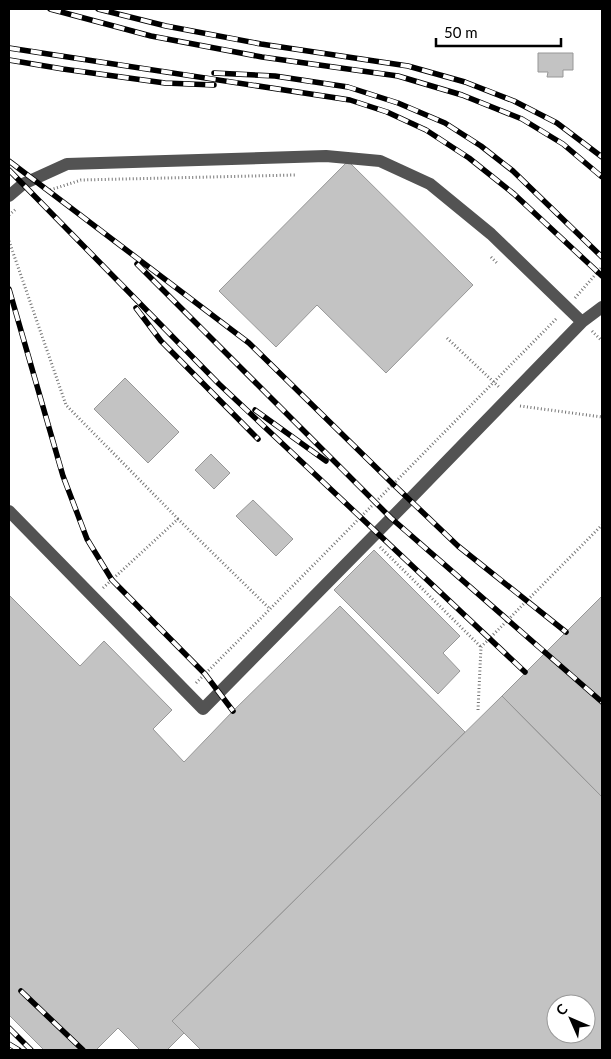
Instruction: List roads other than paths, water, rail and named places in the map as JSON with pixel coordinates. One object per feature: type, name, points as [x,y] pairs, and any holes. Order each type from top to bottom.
[{"type":"lane","points":[[9,196],[32,179],[67,164],[326,156],[380,161],[430,184],[491,234],[582,322]]},
{"type":"lane","points":[[9,511],[203,709],[582,322],[602,307]]},
{"type":"railway","points":[[50,9],[151,36],[262,57],[398,76],[462,95],[522,119],[563,144],[602,177]]},
{"type":"railway","points":[[98,9],[166,26],[261,44],[408,66],[465,82],[514,101],[557,123],[602,157]]},
{"type":"railway","points":[[9,48],[350,100],[387,112],[426,130],[469,158],[514,194],[602,276]]},
{"type":"railway","points":[[9,60],[165,83],[214,85]]},
{"type":"railway","points":[[214,73],[275,76],[348,87],[398,103],[445,123],[481,146],[513,171],[602,257]]},
{"type":"railway","points":[[9,161],[249,343],[458,546],[566,632]]},
{"type":"railway","points":[[9,170],[219,384],[525,672]]},
{"type":"railway","points":[[137,264],[391,518],[602,702]]},
{"type":"railway","points":[[9,289],[63,476],[87,539],[112,580],[205,674],[233,711]]},
{"type":"railway","points":[[136,308],[161,341],[258,439]]},
{"type":"railway","points":[[255,410],[326,461]]},
{"type":"railway","points":[[21,991],[83,1050]]},
{"type":"railway","points":[[9,1028],[31,1050]]},
{"type":"railway","points":[[9,1044],[19,1050]]}]
